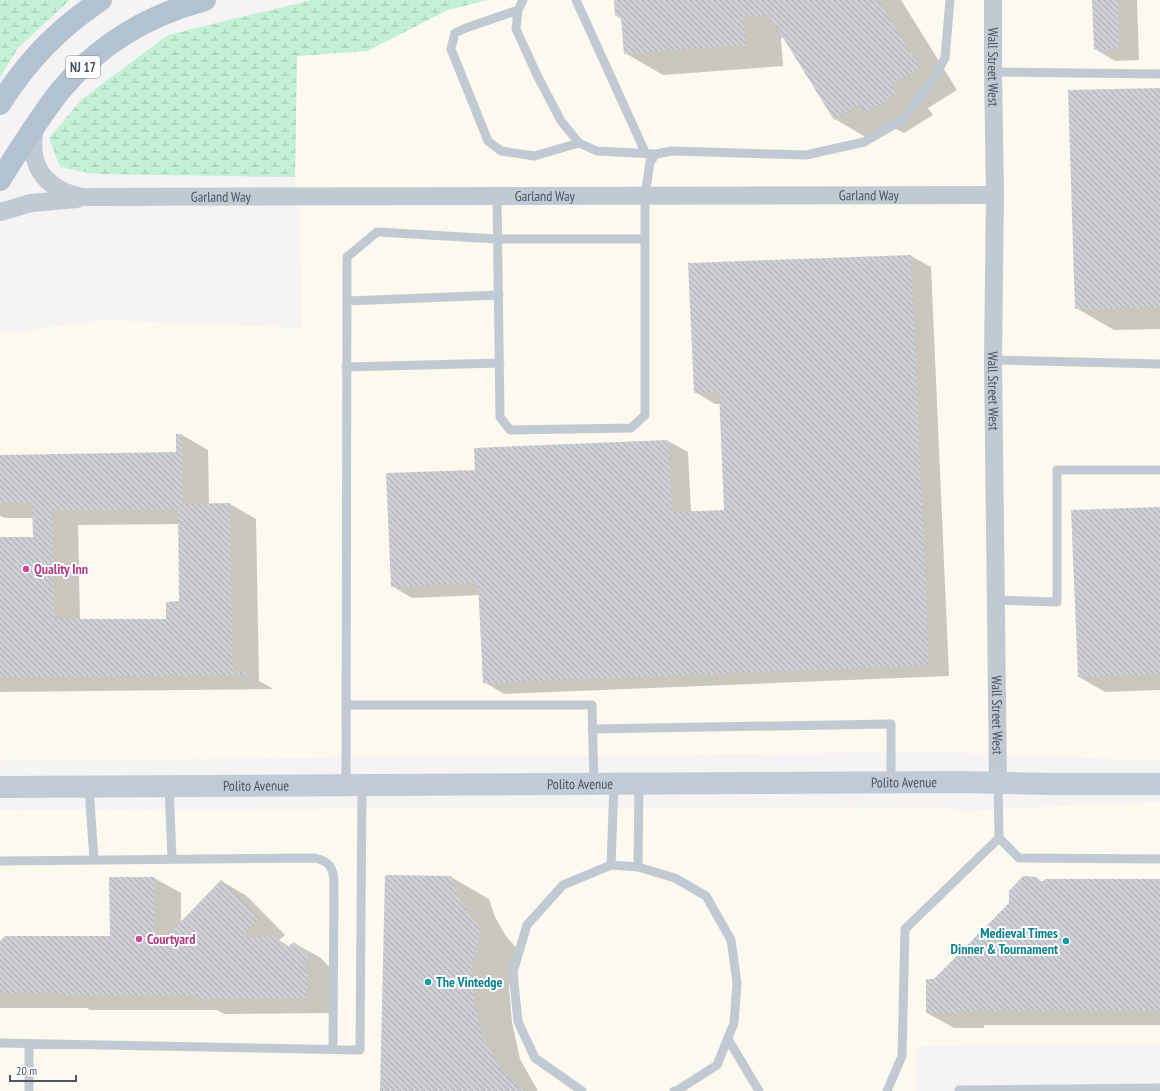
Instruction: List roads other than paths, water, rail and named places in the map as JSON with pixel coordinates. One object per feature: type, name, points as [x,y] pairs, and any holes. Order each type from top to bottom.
[{"type":"main road","points":[[0,104],[19,76],[45,45],[75,18],[101,0]]},
{"type":"main road","name":"NJ 17","points":[[0,180],[36,124],[60,91],[73,77],[108,46],[129,31],[151,19],[188,4],[205,0]]},
{"type":"street","name":"Wall Street West","points":[[993,0],[995,195],[993,360],[998,782]]},
{"type":"street","name":"Garland Way","points":[[36,124],[34,135],[34,155],[36,164],[47,180],[62,192],[82,198],[995,195]]},
{"type":"street","name":"Garland Way","points":[[0,212],[31,203],[94,198]]},
{"type":"street","name":"Polito Avenue","points":[[0,788],[890,782],[1160,784]]},
{"type":"lane","points":[[523,0],[518,10],[516,29],[537,75],[561,121],[579,143],[597,151],[646,154],[672,152],[806,154],[864,142],[902,120],[934,80],[945,58],[950,0]]},
{"type":"lane","points":[[576,0],[646,154]]},
{"type":"lane","points":[[518,10],[455,33],[451,49],[488,141],[501,151],[534,156],[579,143]]},
{"type":"lane","points":[[993,72],[1160,74]]},
{"type":"lane","points":[[497,196],[500,417],[510,430],[631,428],[645,415],[645,196],[650,162],[656,154]]},
{"type":"lane","points":[[0,1043],[360,1050],[354,786],[346,705],[347,256],[377,232],[497,239],[645,239]]},
{"type":"lane","points":[[347,301],[499,295]]},
{"type":"lane","points":[[993,360],[1160,364]]},
{"type":"lane","points":[[346,367],[500,363]]},
{"type":"lane","points":[[996,600],[1057,602],[1057,470],[1160,470]]},
{"type":"lane","points":[[346,705],[592,705],[592,729],[604,784],[611,864]]},
{"type":"lane","points":[[592,729],[891,724],[890,782]]},
{"type":"lane","points":[[998,782],[1000,838],[1018,858],[1160,859]]},
{"type":"lane","points":[[638,867],[639,784]]},
{"type":"lane","points":[[89,787],[94,860]]},
{"type":"lane","points":[[169,787],[172,859]]},
{"type":"lane","points":[[887,1091],[902,1056],[905,929],[1000,838]]},
{"type":"lane","points":[[0,861],[315,858],[322,860],[329,864],[333,870],[334,882],[333,1049]]},
{"type":"lane","points":[[582,1091],[535,1058],[518,1022],[513,972],[527,924],[563,885],[611,864],[638,867],[675,878],[706,896],[731,940],[737,982],[734,1023],[728,1039],[717,1065],[678,1090],[674,1091]]},
{"type":"lane","points":[[728,1039],[759,1091]]},
{"type":"lane","points":[[29,1044],[29,1091]]},
{"type":"lane","points":[[959,1090],[1160,1088]]},
{"type":"place","name":"Quality Inn","points":[[26,569]]},
{"type":"place","name":"Courtyard","points":[[139,939]]},
{"type":"place","name":"Medieval Times Dinner & Tournament","points":[[1066,941]]},
{"type":"place","name":"The Vintedge","points":[[428,982]]}]
